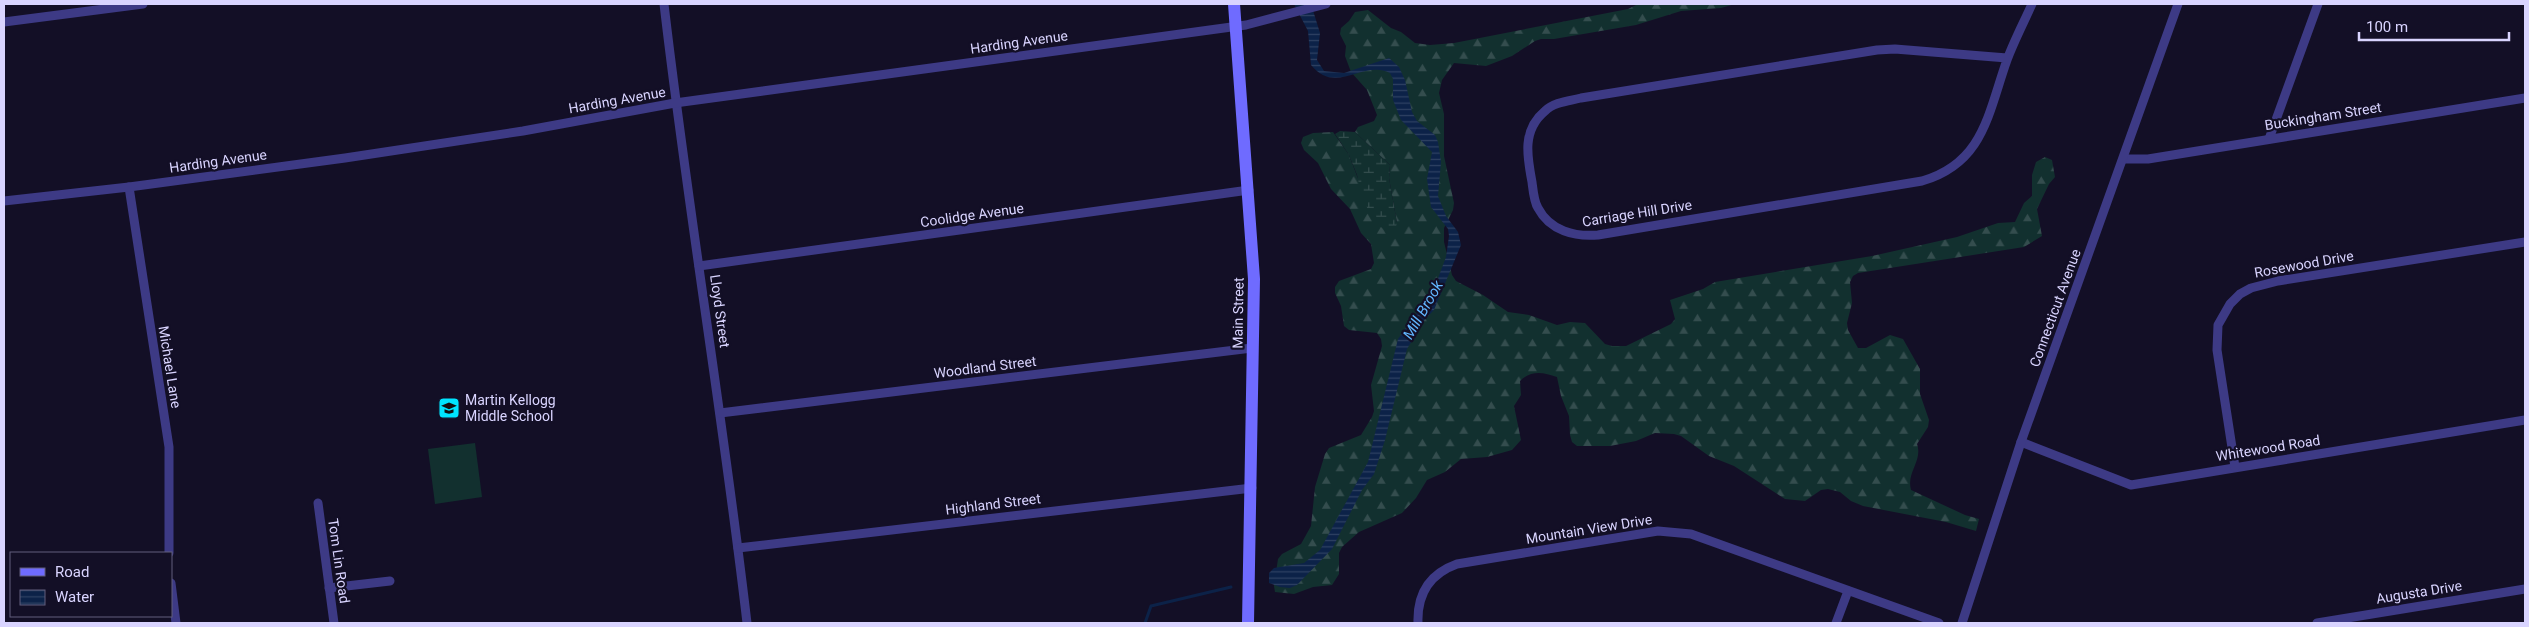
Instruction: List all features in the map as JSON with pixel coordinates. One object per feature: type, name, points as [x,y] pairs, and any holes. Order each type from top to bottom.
[{"type":"main road","name":"Main Street","points":[[1234,4],[1254,279],[1252,488],[1248,623]]},
{"type":"street","points":[[4,22],[143,4]]},
{"type":"street","name":"Lloyd Street","points":[[664,4],[675,103],[720,413],[747,623]]},
{"type":"street","name":"Harding Avenue","points":[[4,201],[129,187],[523,131],[675,103],[1236,26],[1326,4]]},
{"type":"street","name":"Carriage Hill Drive","points":[[2007,58],[1895,49],[1877,50],[1581,98],[1557,104],[1546,110],[1535,121],[1528,135],[1526,149],[1537,208],[1549,222],[1564,232],[1579,236],[1598,235],[1922,181],[1938,176],[1962,160],[1974,147],[1995,97],[2007,58],[2032,4]]},
{"type":"street","name":"Connecticut Avenue","points":[[1962,623],[2021,442],[2178,4]]},
{"type":"street","points":[[2269,139],[2318,4]]},
{"type":"street","name":"Buckingham Street","points":[[2124,158],[2148,159],[2525,98]]},
{"type":"street","name":"Michael Lane","points":[[129,187],[168,447],[168,552]]},
{"type":"street","name":"Coolidge Avenue","points":[[699,266],[1249,190]]},
{"type":"street","name":"Rosewood Drive","points":[[2235,467],[2216,336],[2222,315],[2240,294],[2251,288],[2278,281],[2525,242]]},
{"type":"street","name":"Woodland Street","points":[[720,413],[1252,348]]},
{"type":"street","name":"Whitewood Road","points":[[2021,442],[2131,486],[2235,467],[2525,420]]},
{"type":"street","name":"Highland Street","points":[[738,548],[1252,488]]},
{"type":"street","name":"Tom Lin Road","points":[[318,503],[334,623]]},
{"type":"street","name":"Mountain View Drive","points":[[1418,623],[1417,606],[1424,588],[1443,569],[1456,564],[1658,531],[1691,534],[1939,623]]},
{"type":"street","points":[[329,588],[390,581]]},
{"type":"street","name":"Augusta Drive","points":[[2316,623],[2525,589]]},
{"type":"street","points":[[172,591],[176,623]]},
{"type":"street","points":[[1836,623],[1848,591]]},
{"type":"green space","points":[[1638,4],[1735,4],[1721,8],[1681,11],[1636,25],[1554,39],[1541,39],[1512,56],[1486,66],[1454,63],[1442,80],[1439,93],[1444,114],[1444,156],[1454,203],[1453,210],[1444,228],[1444,242],[1452,275],[1456,281],[1483,295],[1508,312],[1529,315],[1557,325],[1570,322],[1585,323],[1605,344],[1626,346],[1671,324],[1675,319],[1670,300],[1703,289],[1715,282],[1872,256],[1957,237],[1998,223],[2015,222],[2024,203],[2032,196],[2032,175],[2036,162],[2045,157],[2052,160],[2055,177],[2049,184],[2037,209],[2042,236],[2024,247],[1858,273],[1853,276],[1850,282],[1852,303],[1847,323],[1848,330],[1858,348],[1866,348],[1890,335],[1903,339],[1920,369],[1920,394],[1929,420],[1928,427],[1917,444],[1918,456],[1911,478],[1911,490],[1965,515],[1979,519],[1976,531],[1946,522],[1863,506],[1851,501],[1840,492],[1828,489],[1821,490],[1805,501],[1785,499],[1734,466],[1709,456],[1681,436],[1674,434],[1655,433],[1636,441],[1610,446],[1577,446],[1572,442],[1569,416],[1561,396],[1557,377],[1537,373],[1528,375],[1520,381],[1521,395],[1514,406],[1521,440],[1512,450],[1487,457],[1461,459],[1445,472],[1427,480],[1416,498],[1402,513],[1359,532],[1342,547],[1339,553],[1339,574],[1332,585],[1313,587],[1294,594],[1275,592],[1274,586],[1278,559],[1282,554],[1301,544],[1311,526],[1315,487],[1325,454],[1329,448],[1361,435],[1372,417],[1374,411],[1371,385],[1382,346],[1381,339],[1377,333],[1349,330],[1344,326],[1341,306],[1335,293],[1335,287],[1339,281],[1371,269],[1374,263],[1371,244],[1361,233],[1350,209],[1331,189],[1318,163],[1304,150],[1301,143],[1303,137],[1313,133],[1333,132],[1349,155],[1360,184],[1397,223],[1389,178],[1390,165],[1355,132],[1358,127],[1374,121],[1377,115],[1367,90],[1351,72],[1345,56],[1346,46],[1340,34],[1341,28],[1355,12],[1368,10],[1391,28],[1401,32],[1415,43],[1430,45],[1454,43],[1628,9]]},
{"type":"green space","points":[[1340,131],[1355,132],[1390,165],[1389,178],[1397,223],[1395,230],[1389,234],[1373,220],[1362,197],[1357,175],[1349,155],[1335,134]]},
{"type":"green space","points":[[475,443],[482,497],[435,504],[428,449]]},
{"type":"water","points":[[1294,4],[1311,4],[1320,33],[1317,60],[1324,71],[1344,73],[1389,58],[1399,67],[1405,80],[1412,112],[1417,121],[1435,135],[1438,142],[1441,162],[1438,196],[1446,216],[1458,232],[1461,245],[1434,310],[1425,319],[1407,349],[1385,440],[1374,474],[1362,490],[1332,549],[1297,585],[1290,588],[1269,583],[1269,573],[1274,568],[1304,563],[1320,550],[1368,462],[1398,339],[1434,289],[1446,257],[1449,236],[1448,229],[1431,207],[1427,179],[1432,152],[1401,120],[1393,100],[1393,79],[1390,73],[1370,70],[1340,77],[1320,74],[1311,65],[1308,31]]},
{"type":"waterway","name":"Mill Brook","points":[[1145,623],[1151,606],[1231,587]]},
{"type":"place","name":"Martin Kellogg Middle School","points":[[449,408]]}]
